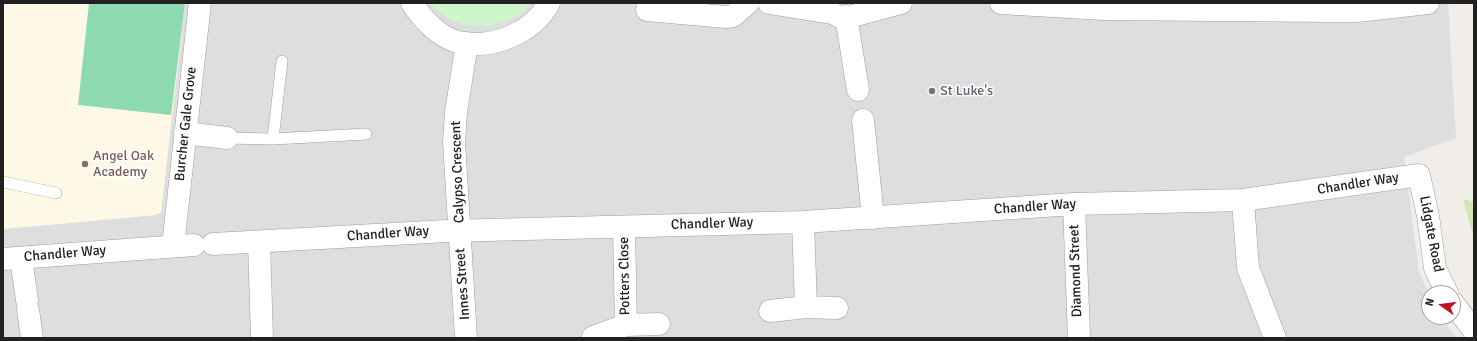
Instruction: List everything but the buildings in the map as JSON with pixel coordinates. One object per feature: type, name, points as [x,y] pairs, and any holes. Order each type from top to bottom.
[{"type":"street","name":"Burcher Gale Grove","points":[[193,245],[185,132],[200,3]]},
{"type":"street","points":[[412,3],[424,19],[438,31],[458,42],[467,43],[497,40],[520,32],[537,20],[549,3]]},
{"type":"street","points":[[646,10],[726,17],[733,16],[748,3]]},
{"type":"street","points":[[769,3],[837,11],[849,17],[901,3]]},
{"type":"street","points":[[1000,3],[1120,10],[1337,11],[1395,8],[1428,3]]},
{"type":"street","points":[[837,11],[858,90]]},
{"type":"street","name":"Calypso Crescent","points":[[460,230],[454,129],[467,43]]},
{"type":"street","points":[[863,120],[873,218]]},
{"type":"street","points":[[185,132],[227,138]]},
{"type":"street","name":"Chandler Way","points":[[12,258],[193,245],[460,230],[803,222],[1074,204],[1243,200],[1354,185],[1419,174]]},
{"type":"street","name":"Lidgate Road","points":[[1419,174],[1428,216],[1435,268],[1443,285]]},
{"type":"street","points":[[1243,200],[1248,268],[1275,338]]},
{"type":"street","name":"Diamond Street","points":[[1074,204],[1079,338]]},
{"type":"street","points":[[803,222],[806,307]]},
{"type":"street","name":"Potters Close","points":[[624,227],[626,325]]},
{"type":"street","name":"Innes Street","points":[[460,230],[466,338]]},
{"type":"street","points":[[259,242],[262,338]]},
{"type":"street","points":[[12,258],[27,305],[32,338]]},
{"type":"street","points":[[770,311],[806,307],[838,308]]},
{"type":"street","points":[[1461,314],[1474,331]]},
{"type":"street","name":"Potters Close","points":[[593,337],[626,325],[660,324]]},
{"type":"lane","points":[[273,139],[282,61]]},
{"type":"lane","points":[[227,138],[273,139],[366,134]]},
{"type":"lane","points":[[3,182],[56,193]]},
{"type":"shaded area","name":"Angel Oak Academy","points":[[3,3],[185,3],[161,212],[156,215],[3,229]]},
{"type":"shaded area","points":[[185,3],[1448,3],[1456,138],[1404,157],[1419,272],[1425,285],[1421,285],[1421,325],[1447,325],[1456,338],[3,338],[3,229],[156,215],[161,212]]},
{"type":"green space","points":[[89,3],[185,3],[171,115],[78,105]]},
{"type":"green space","points":[[430,3],[530,3],[523,12],[506,21],[485,26],[475,26],[446,17]]},
{"type":"green space","points":[[1463,199],[1474,202],[1474,237],[1473,235]]},
{"type":"place","name":"St Luke's","points":[[932,91]]},
{"type":"place","name":"Angel Oak Academy","points":[[85,164]]}]
